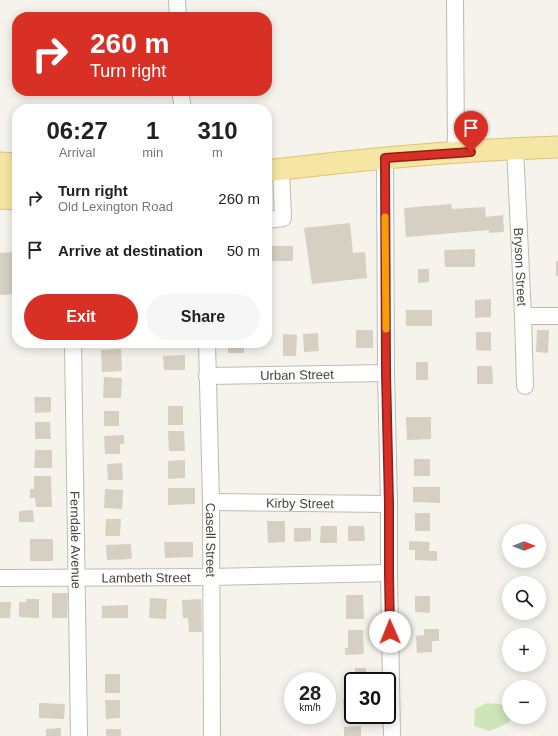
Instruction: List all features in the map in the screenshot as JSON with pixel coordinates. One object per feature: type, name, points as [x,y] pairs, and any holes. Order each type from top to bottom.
[{"type":"main road","points":[[274,170],[385,158],[516,148],[558,147]]},
{"type":"main road","points":[[0,163],[12,164]]},
{"type":"main road","points":[[0,182],[12,178]]},
{"type":"main road","points":[[0,198],[12,199]]},
{"type":"street","points":[[177,0],[178,12]]},
{"type":"street","points":[[455,0],[456,153]]},
{"type":"street","name":"Bryson Street","points":[[516,148],[525,386]]},
{"type":"street","points":[[385,158],[386,373],[392,736]]},
{"type":"street","points":[[272,219],[283,218],[274,170]]},
{"type":"street","points":[[523,316],[558,316]]},
{"type":"street","name":"Ferndale Avenue","points":[[73,348],[79,736]]},
{"type":"street","name":"Casell Street","points":[[207,348],[211,502],[212,736]]},
{"type":"street","name":"Urban Street","points":[[207,376],[386,373]]},
{"type":"street","name":"Kirby Street","points":[[211,502],[389,504]]},
{"type":"street","name":"Lambeth Street","points":[[0,578],[211,577],[389,573]]},
{"type":"green space","points":[[487,703],[502,704],[502,724],[506,724],[490,731],[474,726],[475,709]]},
{"type":"building","points":[[451,204],[452,209],[485,207],[486,217],[503,215],[504,232],[489,233],[489,230],[406,237],[404,208]]},
{"type":"building","points":[[350,223],[353,253],[365,252],[367,278],[312,284],[304,228]]},
{"type":"building","points":[[272,246],[293,246],[293,261],[272,261]]},
{"type":"building","points":[[475,249],[475,267],[445,267],[444,250]]},
{"type":"building","points":[[12,252],[12,294],[0,295],[0,253]]},
{"type":"building","points":[[556,261],[558,261],[558,276],[556,276]]},
{"type":"building","points":[[418,269],[429,269],[429,282],[418,283]]},
{"type":"building","points":[[491,299],[491,317],[475,318],[475,300]]},
{"type":"building","points":[[406,310],[432,310],[432,326],[406,326]]},
{"type":"building","points":[[356,330],[373,330],[373,348],[356,348]]},
{"type":"building","points":[[537,330],[549,330],[548,353],[536,352]]},
{"type":"building","points":[[476,332],[491,332],[491,351],[476,350]]},
{"type":"building","points":[[318,333],[319,351],[304,352],[303,334]]},
{"type":"building","points":[[283,334],[297,335],[296,356],[283,356]]},
{"type":"building","points":[[228,348],[244,348],[244,353],[228,353]]},
{"type":"building","points":[[121,349],[122,371],[102,372],[101,350]]},
{"type":"building","points":[[185,355],[185,370],[164,370],[163,356]]},
{"type":"building","points":[[416,362],[428,362],[428,380],[416,380]]},
{"type":"building","points":[[477,366],[492,366],[493,384],[477,384]]},
{"type":"building","points":[[104,377],[122,378],[121,398],[103,398]]},
{"type":"building","points":[[34,397],[51,397],[51,412],[35,413]]},
{"type":"building","points":[[168,406],[183,406],[183,425],[168,425]]},
{"type":"building","points":[[104,411],[119,411],[119,426],[104,426]]},
{"type":"building","points":[[406,417],[431,417],[431,439],[407,440]]},
{"type":"building","points":[[35,422],[50,422],[51,439],[35,439]]},
{"type":"building","points":[[168,431],[184,431],[185,451],[169,451]]},
{"type":"building","points":[[124,435],[124,444],[120,444],[120,454],[105,454],[104,436]]},
{"type":"building","points":[[35,450],[52,450],[52,468],[34,468]]},
{"type":"building","points":[[414,459],[430,459],[430,476],[414,476]]},
{"type":"building","points":[[185,460],[185,478],[168,479],[168,461]]},
{"type":"building","points":[[122,463],[123,480],[108,480],[107,464]]},
{"type":"building","points":[[34,476],[51,476],[52,507],[36,507],[35,498],[30,498],[30,489],[34,489]]},
{"type":"building","points":[[413,487],[440,487],[440,503],[413,502]]},
{"type":"building","points":[[168,488],[195,488],[195,504],[168,505]]},
{"type":"building","points":[[105,489],[123,490],[122,509],[104,508]]},
{"type":"building","points":[[33,510],[34,522],[19,522],[19,511]]},
{"type":"building","points":[[415,513],[430,513],[430,531],[415,531]]},
{"type":"building","points":[[106,519],[121,519],[120,536],[105,536]]},
{"type":"building","points":[[267,521],[285,521],[285,542],[268,543]]},
{"type":"building","points":[[321,526],[337,526],[337,543],[320,543]]},
{"type":"building","points":[[348,526],[364,526],[365,541],[348,541]]},
{"type":"building","points":[[294,528],[311,528],[311,541],[294,542]]},
{"type":"building","points":[[30,539],[53,539],[53,561],[30,561]]},
{"type":"building","points":[[409,541],[430,542],[429,551],[437,551],[437,561],[415,560],[415,550],[409,550]]},
{"type":"building","points":[[164,542],[193,542],[193,557],[165,558]]},
{"type":"building","points":[[131,544],[132,559],[107,560],[106,545]]},
{"type":"building","points":[[52,593],[68,593],[67,618],[52,618]]},
{"type":"building","points":[[346,595],[363,595],[364,619],[346,619]]},
{"type":"building","points":[[415,596],[430,596],[430,613],[415,612]]},
{"type":"building","points":[[150,598],[167,599],[166,619],[149,618]]},
{"type":"building","points":[[26,599],[39,599],[39,618],[19,617],[19,602],[26,602]]},
{"type":"building","points":[[201,599],[202,632],[189,632],[188,618],[183,618],[182,600]]},
{"type":"building","points":[[0,602],[11,602],[10,618],[0,618]]},
{"type":"building","points":[[128,605],[128,618],[102,618],[102,606]]},
{"type":"building","points":[[424,629],[439,629],[439,641],[432,641],[432,652],[417,653],[416,636],[424,635]]},
{"type":"building","points":[[348,630],[363,630],[364,654],[345,655],[345,648],[348,648]]},
{"type":"building","points":[[355,668],[366,668],[366,672],[355,672]]},
{"type":"building","points":[[105,674],[120,674],[120,693],[105,693]]},
{"type":"building","points":[[105,700],[120,700],[120,718],[106,719]]},
{"type":"building","points":[[39,703],[65,704],[64,719],[39,718]]},
{"type":"building","points":[[361,726],[361,736],[344,736],[344,727]]},
{"type":"building","points":[[61,728],[61,736],[46,736],[46,729]]},
{"type":"building","points":[[106,729],[121,729],[121,736],[106,736]]},
{"type":"slow traffic","points":[[385,217],[386,329]]},
{"type":"route","points":[[390,632],[386,373],[385,158],[471,152]]}]
